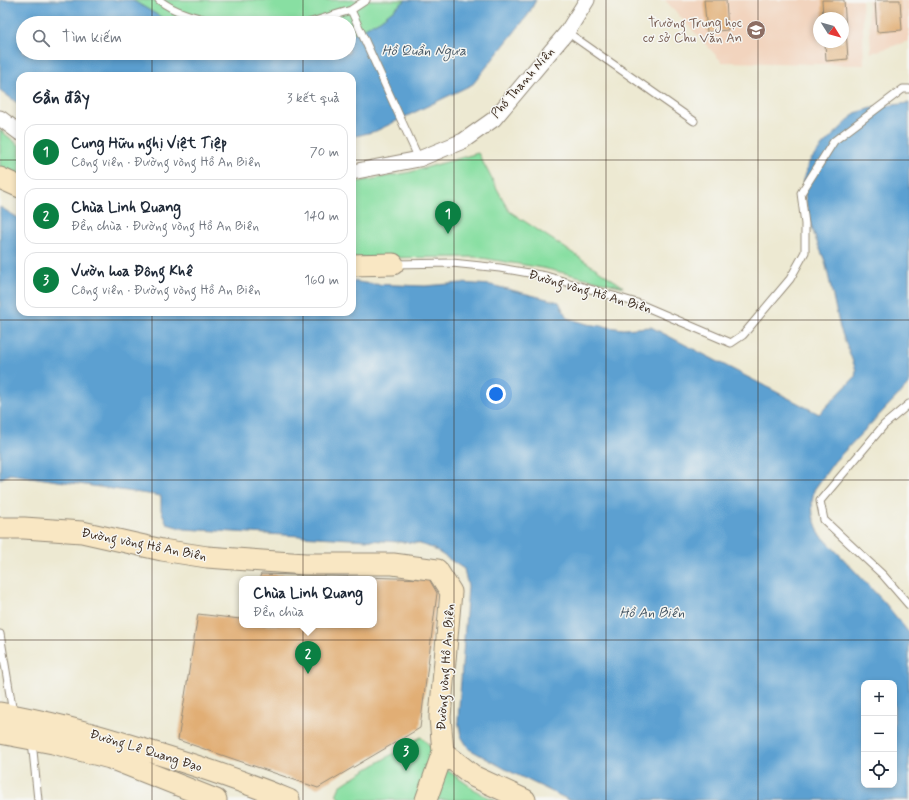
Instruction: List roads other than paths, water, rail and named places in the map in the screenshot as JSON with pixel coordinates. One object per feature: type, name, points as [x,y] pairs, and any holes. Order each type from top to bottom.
[{"type":"street","name":"Phố Thanh Niên","points":[[356,171],[419,159],[464,141],[494,119],[567,32],[587,0]]},
{"type":"street","points":[[0,118],[16,130]]},
{"type":"street","points":[[0,178],[16,185]]},
{"type":"street","name":"Đường vòng Hồ An Biên","points":[[356,265],[393,264]]},
{"type":"street","name":"Đường vòng Hồ An Biên","points":[[0,528],[82,532],[162,550],[207,558],[305,564],[393,564],[437,570],[451,592],[440,717],[443,752],[426,800]]},
{"type":"street","name":"Đường Lê Quang Đạo","points":[[7,714],[35,718],[114,740],[189,763],[265,796],[289,800]]},
{"type":"street","name":"Đường Lê Quang Đạo","points":[[0,733],[32,739],[110,758],[183,792],[216,800]]},
{"type":"street","points":[[443,752],[475,777],[525,800]]},
{"type":"lane","points":[[331,16],[351,10],[366,0]]},
{"type":"lane","points":[[163,1],[191,16]]},
{"type":"lane","points":[[351,10],[354,16]]},
{"type":"lane","points":[[356,21],[419,159]]},
{"type":"lane","points":[[567,32],[694,120]]},
{"type":"lane","name":"Đường vòng Hồ An Biên","points":[[393,264],[452,263],[500,268],[546,276],[637,303],[731,343],[743,335],[790,279],[805,252],[805,224],[800,193],[834,141],[903,89],[909,89]]},
{"type":"lane","points":[[909,404],[884,425],[820,501],[824,520],[883,575],[909,605]]},
{"type":"lane","points":[[0,634],[7,714]]},
{"type":"lane","points":[[32,739],[38,800]]},
{"type":"water","name":"Hồ Quần Ngựa","points":[[0,0],[132,0],[159,16],[16,16],[16,60],[356,60],[356,32],[380,20],[406,0],[536,0],[528,15],[473,84],[376,131],[356,136],[356,72],[16,72],[16,102],[0,90]]},
{"type":"water","name":"Hồ An Biên","points":[[909,103],[909,384],[834,462],[814,490],[812,502],[813,516],[819,533],[885,603],[909,633],[909,800],[569,800],[509,771],[469,749],[461,736],[458,720],[468,587],[464,569],[432,548],[417,543],[184,529],[167,524],[161,510],[161,496],[10,474],[0,479],[0,207],[16,217],[16,316],[356,316],[356,282],[371,284],[425,286],[461,283],[491,285],[559,302],[567,318],[587,324],[623,329],[651,327],[819,414],[855,377],[856,370],[840,328],[825,261],[816,240],[808,214],[803,182],[809,162],[823,145],[855,113],[876,107]]},
{"type":"place","name":"Trường Trung học cơ sở Chu Văn An","points":[[756,30]]},
{"type":"place","name":"Cung Hữu nghị Việt Tiệp","points":[[448,234]]},
{"type":"place","name":"Chùa Linh Quang","points":[[308,674]]},
{"type":"place","name":"Vườn hoa Đông Khê","points":[[406,771]]}]
